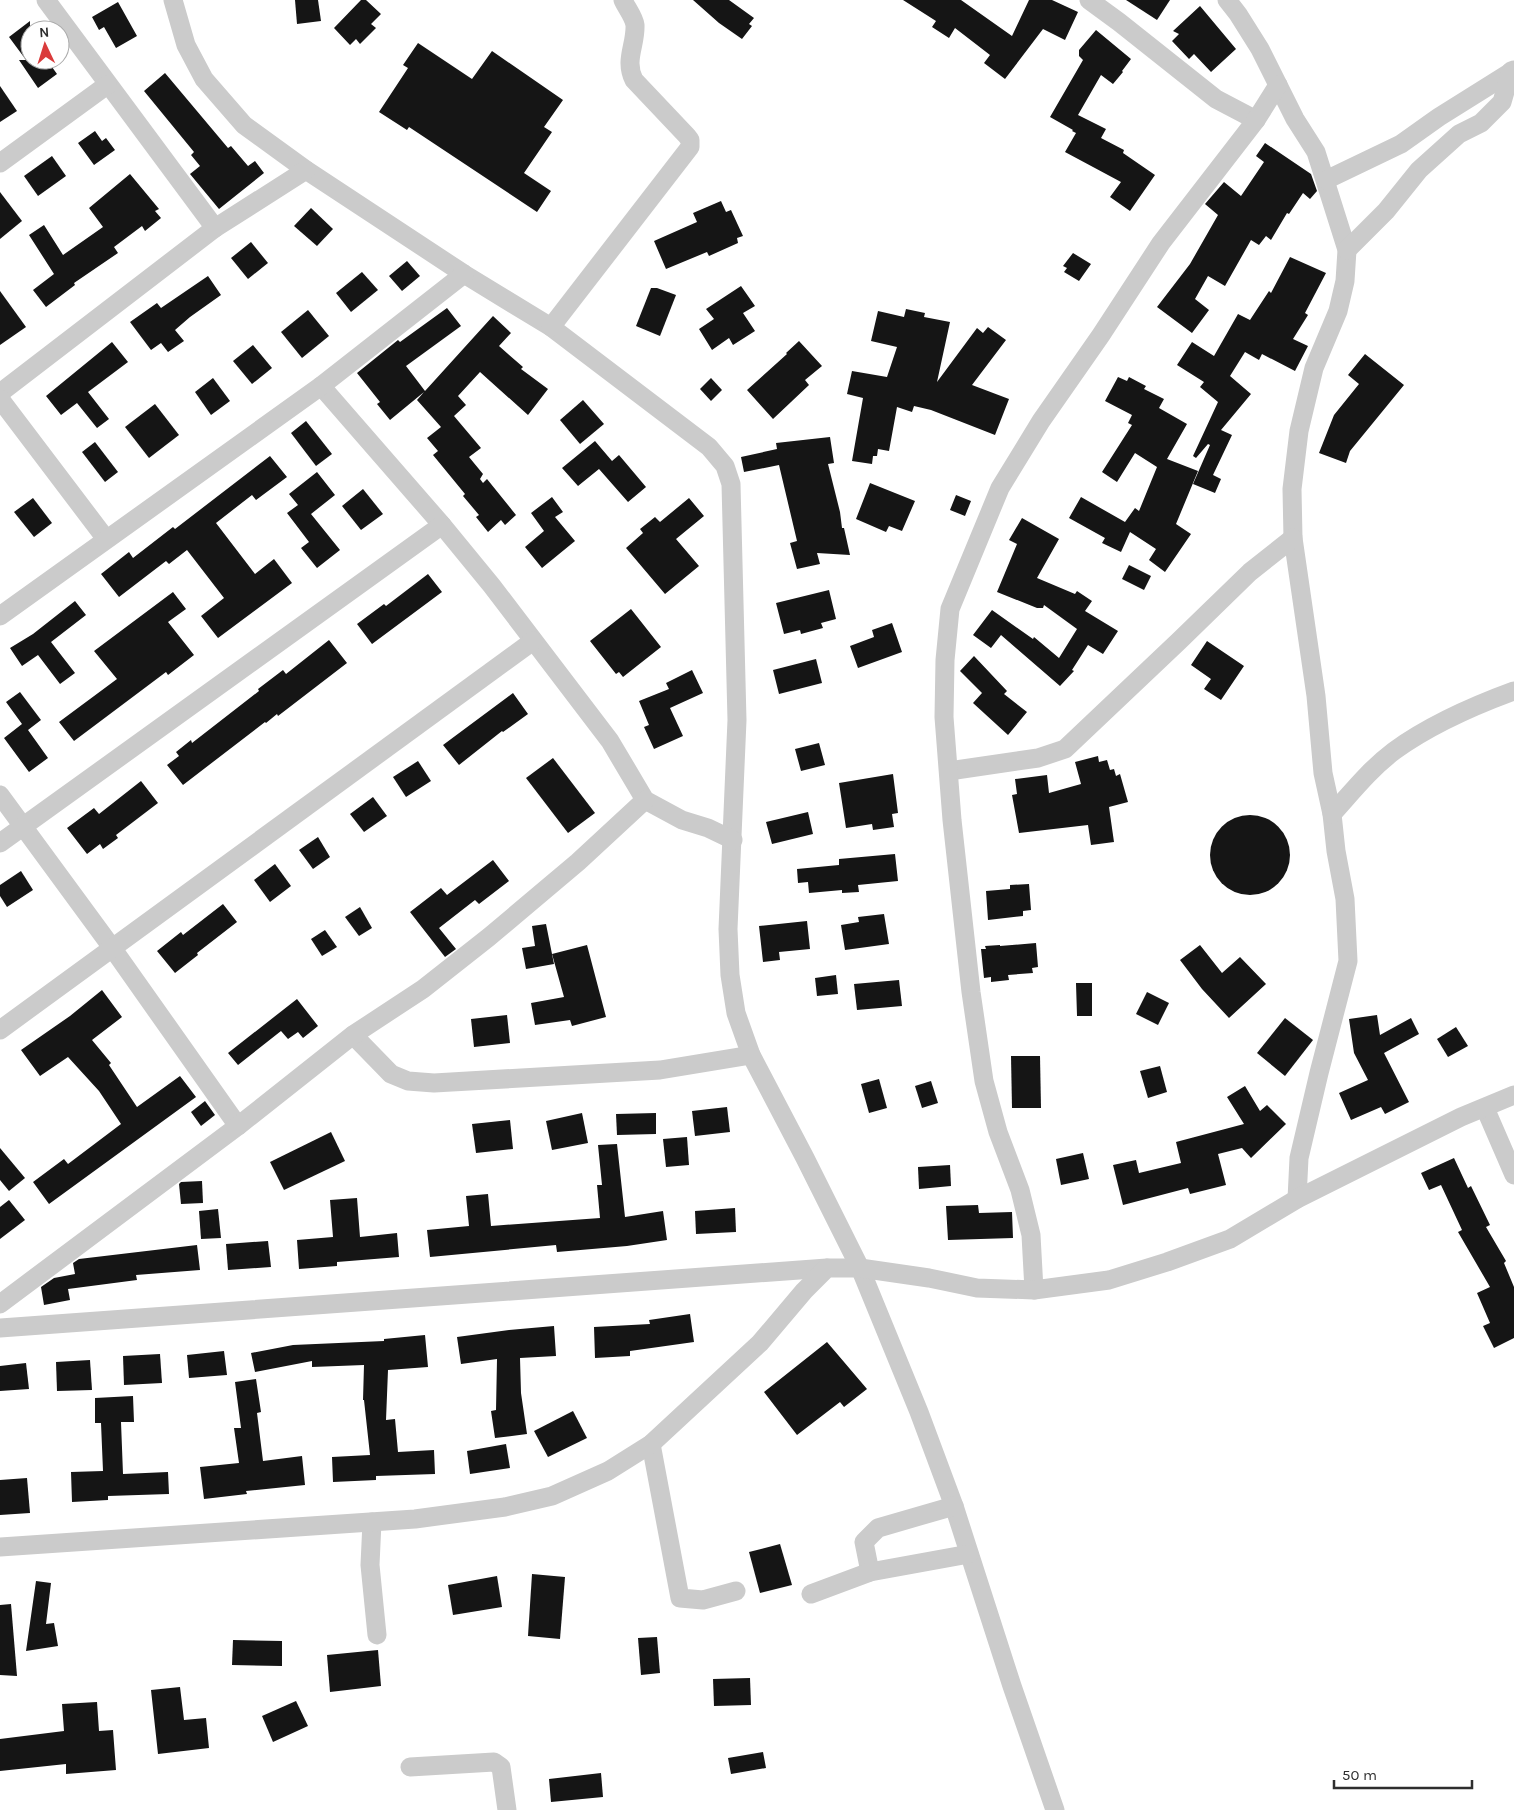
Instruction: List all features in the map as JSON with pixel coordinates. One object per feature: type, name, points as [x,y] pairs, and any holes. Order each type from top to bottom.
[{"type":"street","points":[[46,0],[214,228]]},
{"type":"street","points":[[174,0],[186,45],[204,79],[244,125],[306,170],[464,274],[551,327],[709,447],[725,466],[732,484],[737,720],[728,929],[730,975],[736,1014],[751,1055],[860,1268],[920,1412],[954,1506],[1012,1686],[1055,1810]]},
{"type":"street","points":[[551,327],[690,147],[687,136],[634,80],[629,66],[635,24],[623,0]]},
{"type":"street","points":[[1088,0],[1119,22],[1216,99],[1256,120]]},
{"type":"street","points":[[1228,0],[1260,49],[1295,119],[1316,152],[1347,250],[1345,281],[1338,311],[1314,368],[1299,431],[1292,490],[1293,538],[1316,696],[1323,773],[1332,814],[1336,851],[1345,898],[1348,961],[1299,1158],[1297,1199]]},
{"type":"street","points":[[1326,180],[1401,144],[1513,70]]},
{"type":"street","points":[[1347,250],[1386,211],[1419,170],[1459,134],[1481,123],[1502,102],[1513,70]]},
{"type":"street","points":[[0,163],[107,85]]},
{"type":"street","points":[[1034,1290],[1031,1235],[1020,1190],[998,1132],[984,1081],[971,992],[952,820],[944,717],[945,660],[950,609],[1000,488],[1041,421],[1102,335],[1160,244],[1256,120],[1278,85]]},
{"type":"street","points":[[0,393],[214,228],[306,170]]},
{"type":"street","points":[[0,616],[321,386],[464,274]]},
{"type":"street","points":[[321,386],[442,525],[492,586],[610,741],[645,800],[682,820],[708,828],[733,840]]},
{"type":"street","points":[[0,400],[106,539]]},
{"type":"street","points":[[0,843],[442,525]]},
{"type":"street","points":[[949,771],[1038,758],[1065,749],[1250,572],[1293,538]]},
{"type":"street","points":[[0,1030],[533,641]]},
{"type":"street","points":[[1332,814],[1369,773],[1394,751],[1430,728],[1486,701],[1514,691]]},
{"type":"street","points":[[0,795],[113,949],[238,1126]]},
{"type":"street","points":[[0,1304],[238,1126],[354,1035],[423,989],[489,937],[578,862],[645,800]]},
{"type":"street","points":[[354,1035],[390,1074],[408,1081],[434,1083],[660,1070],[751,1055]]},
{"type":"street","points":[[0,1328],[827,1268],[860,1268],[929,1278],[977,1288],[1034,1290],[1109,1280],[1167,1262],[1230,1239],[1297,1199],[1461,1117],[1514,1095]]},
{"type":"street","points":[[1484,1108],[1514,1175]]},
{"type":"street","points":[[0,1548],[415,1519],[505,1507],[552,1496],[608,1471],[651,1444],[760,1343],[804,1291],[827,1268]]},
{"type":"street","points":[[651,1444],[680,1598],[703,1600],[736,1590]]},
{"type":"street","points":[[870,1572],[864,1542],[878,1528],[954,1506]]},
{"type":"street","points":[[372,1522],[370,1565],[377,1635]]},
{"type":"street","points":[[811,1594],[870,1572],[969,1554]]},
{"type":"street","points":[[410,1767],[494,1762],[501,1767],[507,1810]]},
{"type":"building","points":[[295,0],[318,0],[321,21],[297,24]]},
{"type":"building","points":[[361,0],[366,0],[381,14],[371,24],[376,28],[360,44],[356,39],[350,45],[334,28]]},
{"type":"building","points":[[693,0],[729,0],[754,18],[749,24],[752,26],[742,39],[719,23]]},
{"type":"building","points":[[903,0],[961,0],[1012,36],[1029,0],[1052,0],[1078,12],[1065,40],[1043,29],[1005,79],[984,63],[990,55],[955,28],[949,38],[932,27],[936,21]]},
{"type":"building","points":[[1126,0],[1170,0],[1157,20]]},
{"type":"building","points":[[118,2],[137,36],[116,48],[104,27],[99,30],[92,17]]},
{"type":"building","points":[[1200,6],[1236,49],[1211,72],[1194,54],[1189,59],[1172,41],[1179,34],[1173,31]]},
{"type":"building","points":[[20,29],[20,52],[9,37]]},
{"type":"building","points":[[1096,30],[1131,59],[1113,84],[1101,75],[1078,115],[1106,129],[1101,138],[1124,150],[1123,153],[1155,175],[1130,211],[1110,197],[1121,182],[1065,152],[1076,133],[1050,117],[1083,60],[1079,56],[1079,50]]},
{"type":"building","points":[[418,43],[472,79],[492,51],[563,100],[544,127],[552,132],[524,173],[551,191],[537,212],[409,127],[407,130],[379,112],[408,68],[403,65]]},
{"type":"building","points":[[26,70],[54,70],[57,74],[38,88]]},
{"type":"building","points":[[165,73],[228,148],[231,146],[248,166],[255,161],[264,173],[219,209],[190,174],[200,166],[191,155],[194,152],[144,91]]},
{"type":"building","points":[[0,86],[17,111],[0,122]]},
{"type":"building","points":[[95,131],[102,141],[106,138],[115,150],[94,165],[78,143]]},
{"type":"building","points":[[1265,143],[1311,174],[1317,191],[1310,199],[1303,193],[1289,214],[1287,213],[1271,240],[1266,236],[1259,245],[1251,240],[1225,286],[1208,276],[1195,299],[1209,310],[1192,333],[1157,307],[1190,264],[1218,215],[1205,204],[1224,182],[1241,196],[1264,162],[1256,156]]},
{"type":"building","points":[[52,156],[66,176],[38,196],[24,176]]},
{"type":"building","points":[[130,174],[159,209],[155,211],[161,218],[145,231],[142,226],[114,247],[118,253],[74,283],[75,285],[46,307],[33,290],[54,274],[29,235],[44,225],[63,255],[103,227],[89,208]]},
{"type":"building","points":[[0,192],[22,221],[0,239]]},
{"type":"building","points":[[721,201],[726,212],[731,210],[743,236],[737,238],[738,243],[709,256],[707,252],[666,269],[654,241],[697,222],[693,213]]},
{"type":"building","points":[[311,208],[333,229],[317,246],[294,226]]},
{"type":"building","points":[[251,242],[268,263],[248,279],[231,258]]},
{"type":"building","points":[[1073,253],[1091,264],[1079,281],[1064,272],[1067,268],[1063,266]]},
{"type":"building","points":[[1290,257],[1326,273],[1305,313],[1308,315],[1293,339],[1308,346],[1295,371],[1262,354],[1259,360],[1245,352],[1230,376],[1251,394],[1221,430],[1232,435],[1213,475],[1221,479],[1215,493],[1193,484],[1210,445],[1208,444],[1196,458],[1193,456],[1218,402],[1200,387],[1204,382],[1177,365],[1192,342],[1214,356],[1238,314],[1250,320],[1269,291],[1271,293]]},
{"type":"building","points":[[407,261],[420,276],[402,291],[389,276]]},
{"type":"building","points":[[362,272],[378,290],[351,312],[336,293]]},
{"type":"building","points":[[208,276],[221,295],[175,330],[184,341],[168,352],[161,343],[151,350],[130,322],[157,303],[161,308]]},
{"type":"building","points":[[741,286],[755,306],[743,313],[755,331],[733,345],[729,338],[712,350],[699,329],[714,319],[706,309]]},
{"type":"building","points":[[651,288],[657,288],[676,295],[660,336],[636,326]]},
{"type":"building","points":[[0,291],[26,327],[0,345]]},
{"type":"building","points":[[447,308],[461,326],[406,366],[425,391],[493,316],[511,333],[499,346],[523,367],[521,369],[548,389],[528,415],[480,372],[458,396],[466,405],[454,416],[481,448],[469,457],[483,474],[480,479],[483,483],[487,479],[516,515],[505,525],[501,520],[488,532],[476,517],[479,515],[463,496],[465,494],[433,455],[438,451],[427,438],[441,427],[417,400],[424,392],[390,420],[377,404],[380,402],[357,373],[398,340],[400,342]]},
{"type":"building","points":[[906,309],[925,313],[924,317],[950,322],[937,382],[977,328],[983,333],[988,327],[1006,340],[972,385],[1009,399],[995,435],[931,410],[914,406],[912,412],[897,407],[889,451],[878,449],[877,456],[873,456],[872,464],[852,461],[863,398],[847,394],[852,371],[887,377],[897,347],[871,341],[878,311],[904,317]]},
{"type":"building","points":[[308,310],[329,336],[302,358],[281,332]]},
{"type":"building","points":[[799,341],[822,366],[805,380],[809,385],[773,419],[747,390]]},
{"type":"building","points":[[112,342],[128,362],[88,392],[109,419],[97,428],[77,403],[61,415],[46,396]]},
{"type":"building","points":[[253,345],[272,368],[252,384],[233,361]]},
{"type":"building","points":[[1365,354],[1404,385],[1350,451],[1346,463],[1319,453],[1334,415],[1359,384],[1348,375]]},
{"type":"building","points":[[1118,377],[1127,381],[1129,377],[1146,386],[1144,389],[1164,399],[1159,408],[1187,424],[1167,459],[1198,471],[1176,524],[1191,534],[1165,572],[1149,560],[1156,549],[1130,532],[1121,552],[1102,543],[1105,538],[1069,518],[1081,497],[1125,522],[1135,508],[1139,511],[1157,467],[1135,453],[1117,482],[1102,472],[1132,425],[1128,423],[1132,415],[1105,401]]},
{"type":"building","points":[[213,378],[230,401],[211,415],[195,392]]},
{"type":"building","points":[[711,378],[722,390],[711,401],[700,389]]},
{"type":"building","points":[[583,400],[604,424],[580,444],[560,420]]},
{"type":"building","points":[[155,404],[179,435],[149,458],[125,427]]},
{"type":"building","points":[[306,421],[332,454],[316,466],[291,433]]},
{"type":"building","points":[[830,437],[834,463],[828,464],[850,555],[817,553],[820,564],[797,569],[790,543],[797,541],[779,465],[744,472],[741,457],[777,449],[776,443]]},
{"type":"building","points":[[595,441],[612,461],[619,455],[646,487],[628,502],[599,469],[578,486],[562,468]]},
{"type":"building","points":[[95,442],[118,472],[105,482],[82,452]]},
{"type":"building","points":[[270,456],[287,477],[256,500],[252,495],[216,523],[255,574],[274,559],[292,583],[218,638],[201,616],[224,598],[187,550],[169,564],[166,561],[119,597],[101,574],[129,552],[133,558],[173,527],[175,529]]},
{"type":"building","points":[[317,472],[335,495],[311,514],[340,550],[317,568],[301,548],[309,542],[287,513],[298,505],[289,494]]},
{"type":"building","points":[[870,483],[915,501],[902,531],[889,526],[886,532],[856,519]]},
{"type":"building","points":[[363,489],[383,514],[361,530],[342,506]]},
{"type":"building","points":[[956,495],[971,501],[965,516],[950,510]]},
{"type":"building","points":[[552,497],[563,512],[555,517],[575,541],[542,568],[525,547],[544,531],[531,513]]},
{"type":"building","points":[[33,498],[52,523],[34,537],[14,512]]},
{"type":"building","points":[[689,498],[704,516],[676,539],[699,566],[665,594],[626,548],[643,533],[640,529],[655,517],[660,522]]},
{"type":"building","points":[[1022,518],[1059,539],[1037,578],[1075,594],[1077,591],[1092,601],[1085,611],[1118,631],[1103,654],[1088,645],[1072,670],[1074,671],[1060,686],[1001,635],[991,648],[973,635],[992,610],[1033,639],[1034,637],[1059,658],[1077,629],[1044,605],[1043,608],[1037,608],[997,592],[1017,544],[1009,540]]},
{"type":"building","points":[[1129,565],[1151,576],[1144,590],[1122,579]]},
{"type":"building","points":[[428,574],[442,592],[372,644],[357,624],[384,604],[386,606]]},
{"type":"building","points":[[829,590],[836,619],[821,623],[823,628],[801,634],[800,630],[784,634],[776,603]]},
{"type":"building","points":[[173,592],[186,609],[168,622],[194,655],[168,675],[166,672],[74,741],[59,722],[117,679],[94,651]]},
{"type":"building","points":[[75,601],[86,615],[51,642],[75,673],[60,684],[38,655],[22,666],[10,648],[33,634]]},
{"type":"building","points":[[631,609],[661,647],[623,677],[619,672],[616,674],[590,641]]},
{"type":"building","points":[[892,623],[902,652],[858,668],[850,646],[874,637],[872,630]]},
{"type":"building","points":[[329,640],[347,663],[278,716],[277,714],[265,722],[183,785],[167,765],[179,756],[176,752],[191,740],[192,743],[283,670],[286,674]]},
{"type":"building","points":[[1207,641],[1244,666],[1221,700],[1204,689],[1211,679],[1191,665]]},
{"type":"building","points":[[974,656],[1007,691],[1004,694],[1027,712],[1008,735],[973,703],[982,693],[960,671]]},
{"type":"building","points":[[816,659],[822,683],[779,694],[773,670]]},
{"type":"building","points":[[692,670],[703,693],[670,708],[683,736],[654,749],[644,727],[649,725],[639,701],[669,689],[666,683]]},
{"type":"building","points":[[20,692],[41,720],[28,730],[48,758],[29,772],[4,738],[22,724],[6,702]]},
{"type":"building","points":[[513,693],[528,714],[502,731],[459,765],[443,745]]},
{"type":"building","points":[[819,743],[825,765],[801,771],[795,749]]},
{"type":"building","points":[[1098,756],[1099,762],[1107,760],[1110,770],[1114,769],[1116,776],[1120,774],[1128,802],[1109,807],[1114,842],[1091,845],[1088,825],[1019,833],[1012,795],[1017,794],[1015,779],[1047,775],[1049,793],[1081,784],[1075,762]]},
{"type":"building","points":[[553,758],[595,813],[568,833],[526,778]]},
{"type":"building","points":[[418,761],[431,781],[406,797],[393,777]]},
{"type":"building","points":[[893,774],[898,813],[892,814],[894,827],[873,830],[872,824],[846,828],[839,783]]},
{"type":"building","points":[[141,781],[158,803],[116,835],[118,838],[103,849],[100,844],[87,854],[67,828],[94,808],[99,814]]},
{"type":"building","points":[[373,797],[387,816],[364,832],[350,814]]},
{"type":"building","points":[[808,812],[813,834],[772,844],[766,822]]},
{"type":"building","points":[[1250,815],[1265,818],[1278,827],[1287,840],[1290,855],[1287,870],[1278,883],[1265,892],[1250,895],[1235,892],[1222,883],[1213,870],[1210,855],[1213,840],[1222,827],[1235,818]]},
{"type":"building","points":[[318,837],[330,857],[313,869],[299,850]]},
{"type":"building","points":[[895,854],[898,881],[858,885],[859,892],[842,893],[842,890],[809,893],[808,882],[798,883],[797,869],[839,865],[839,859]]},
{"type":"building","points":[[493,860],[509,881],[479,904],[475,900],[439,928],[456,949],[445,957],[410,912],[441,888],[447,895]]},
{"type":"building","points":[[275,864],[291,886],[270,902],[254,880]]},
{"type":"building","points":[[21,871],[33,890],[7,907],[0,896],[0,885]]},
{"type":"building","points":[[1029,884],[1031,910],[1023,911],[1023,916],[988,920],[986,891],[1010,889],[1010,885]]},
{"type":"building","points":[[223,904],[237,922],[175,973],[157,951],[181,932],[183,935]]},
{"type":"building","points":[[360,907],[372,928],[359,936],[345,917]]},
{"type":"building","points":[[884,914],[889,944],[845,950],[841,925],[859,922],[858,917]]},
{"type":"building","points":[[807,921],[810,949],[779,952],[780,960],[763,962],[759,926]]},
{"type":"building","points":[[546,924],[554,964],[526,969],[522,948],[535,946],[532,926]]},
{"type":"building","points":[[325,930],[337,947],[322,956],[311,939]]},
{"type":"building","points":[[1036,943],[1038,967],[1032,968],[1033,973],[1008,975],[1009,980],[991,982],[991,977],[984,978],[981,949],[986,949],[985,946]]},
{"type":"building","points":[[587,945],[606,1017],[572,1026],[570,1020],[535,1025],[531,1003],[564,997],[552,954]]},
{"type":"building","points":[[1200,945],[1222,973],[1240,957],[1266,984],[1229,1018],[1202,989],[1180,960]]},
{"type":"building","points":[[836,975],[838,994],[817,996],[815,978]]},
{"type":"building","points":[[899,980],[902,1006],[857,1010],[854,984]]},
{"type":"building","points":[[1076,983],[1092,983],[1092,1016],[1077,1016]]},
{"type":"building","points":[[102,990],[122,1017],[92,1040],[111,1063],[109,1065],[137,1107],[180,1076],[196,1097],[49,1204],[33,1182],[64,1159],[68,1164],[121,1124],[99,1091],[68,1057],[40,1076],[21,1050],[70,1016]]},
{"type":"building","points":[[1147,992],[1169,1003],[1158,1025],[1136,1014]]},
{"type":"building","points":[[297,999],[318,1026],[303,1038],[298,1032],[288,1039],[281,1031],[238,1065],[228,1053]]},
{"type":"building","points":[[507,1015],[510,1043],[474,1047],[471,1019]]},
{"type":"building","points":[[1377,1015],[1380,1035],[1411,1018],[1419,1034],[1384,1053],[1409,1102],[1385,1114],[1381,1107],[1351,1120],[1339,1093],[1368,1080],[1354,1053],[1349,1019]]},
{"type":"building","points":[[1285,1018],[1313,1040],[1285,1076],[1257,1053]]},
{"type":"building","points":[[1456,1027],[1468,1046],[1448,1057],[1437,1039]]},
{"type":"building","points":[[1011,1056],[1040,1056],[1041,1108],[1012,1108]]},
{"type":"building","points":[[1160,1066],[1167,1092],[1148,1098],[1140,1071]]},
{"type":"building","points":[[879,1079],[887,1108],[869,1113],[861,1084]]},
{"type":"building","points":[[931,1081],[938,1103],[922,1108],[915,1086]]},
{"type":"building","points":[[1245,1086],[1260,1111],[1267,1105],[1286,1124],[1251,1158],[1242,1148],[1218,1154],[1226,1185],[1190,1194],[1188,1188],[1123,1205],[1113,1165],[1136,1160],[1139,1173],[1181,1163],[1176,1142],[1244,1124],[1227,1097]]},
{"type":"building","points":[[205,1101],[215,1115],[201,1126],[191,1112]]},
{"type":"building","points":[[727,1107],[730,1132],[695,1136],[692,1111]]},
{"type":"building","points":[[582,1113],[588,1143],[552,1150],[546,1121]]},
{"type":"building","points":[[656,1113],[656,1134],[617,1135],[616,1114]]},
{"type":"building","points":[[510,1120],[513,1149],[476,1153],[472,1124]]},
{"type":"building","points":[[331,1132],[345,1161],[284,1190],[270,1162]]},
{"type":"building","points":[[687,1137],[689,1165],[666,1167],[663,1139]]},
{"type":"building","points":[[617,1144],[625,1217],[663,1211],[667,1240],[627,1246],[557,1252],[556,1245],[430,1257],[427,1230],[469,1226],[466,1196],[488,1194],[491,1226],[600,1218],[597,1185],[602,1185],[598,1145]]},
{"type":"building","points":[[0,1148],[25,1178],[9,1191],[0,1180]]},
{"type":"building","points":[[1083,1153],[1089,1179],[1061,1185],[1056,1159]]},
{"type":"building","points":[[1454,1158],[1468,1188],[1471,1186],[1490,1225],[1486,1227],[1506,1261],[1504,1263],[1514,1287],[1514,1338],[1494,1348],[1483,1326],[1490,1323],[1477,1293],[1490,1287],[1458,1232],[1462,1230],[1441,1185],[1429,1190],[1421,1173]]},
{"type":"building","points":[[950,1165],[951,1186],[919,1189],[918,1167]]},
{"type":"building","points":[[202,1181],[203,1203],[181,1204],[179,1184],[181,1182]]},
{"type":"building","points":[[357,1198],[360,1237],[397,1233],[399,1257],[337,1262],[337,1266],[299,1269],[297,1240],[333,1237],[330,1200]]},
{"type":"building","points":[[9,1200],[25,1220],[0,1239],[0,1207]]},
{"type":"building","points":[[978,1205],[979,1213],[1012,1212],[1013,1238],[948,1240],[946,1206]]},
{"type":"building","points":[[735,1208],[736,1232],[696,1234],[695,1211]]},
{"type":"building","points":[[218,1209],[221,1238],[201,1239],[199,1211]]},
{"type":"building","points":[[268,1241],[271,1267],[228,1270],[226,1244]]},
{"type":"building","points":[[197,1245],[200,1270],[136,1275],[137,1280],[68,1289],[70,1300],[44,1305],[41,1287],[54,1278],[75,1274],[73,1263],[79,1259]]},
{"type":"building","points":[[690,1314],[694,1342],[630,1351],[630,1356],[595,1358],[594,1327],[650,1324],[649,1320]]},
{"type":"building","points":[[554,1326],[556,1356],[520,1358],[521,1393],[527,1434],[495,1438],[491,1411],[496,1410],[497,1359],[461,1364],[457,1337]]},
{"type":"building","points":[[425,1335],[428,1367],[388,1370],[386,1420],[395,1419],[398,1452],[434,1450],[435,1474],[376,1476],[376,1480],[333,1482],[332,1457],[370,1455],[363,1400],[364,1365],[312,1367],[312,1361],[255,1372],[251,1353],[293,1345],[384,1341],[384,1339]]},
{"type":"building","points":[[827,1342],[867,1389],[844,1407],[840,1402],[797,1435],[764,1392]]},
{"type":"building","points":[[224,1351],[227,1375],[189,1378],[187,1355]]},
{"type":"building","points":[[160,1354],[162,1383],[124,1385],[123,1356]]},
{"type":"building","points":[[90,1360],[92,1390],[57,1391],[56,1362]]},
{"type":"building","points":[[26,1363],[29,1389],[0,1391],[0,1366]]},
{"type":"building","points":[[256,1379],[261,1412],[257,1413],[263,1461],[302,1456],[305,1485],[246,1491],[247,1494],[204,1499],[200,1467],[239,1463],[234,1428],[241,1428],[235,1382]]},
{"type":"building","points":[[133,1396],[134,1422],[121,1422],[123,1474],[168,1472],[169,1494],[108,1496],[108,1500],[72,1502],[71,1472],[103,1471],[101,1423],[95,1423],[95,1398]]},
{"type":"building","points":[[573,1411],[587,1438],[548,1457],[534,1431]]},
{"type":"building","points":[[506,1444],[510,1468],[470,1474],[467,1451]]},
{"type":"building","points":[[27,1478],[30,1513],[0,1515],[0,1480]]},
{"type":"building","points":[[780,1544],[792,1585],[760,1593],[749,1552]]},
{"type":"building","points":[[532,1574],[565,1577],[560,1639],[528,1636]]},
{"type":"building","points":[[497,1576],[502,1607],[453,1615],[448,1585]]},
{"type":"building","points":[[36,1581],[51,1583],[46,1624],[54,1623],[58,1646],[26,1651]]},
{"type":"building","points":[[11,1604],[17,1676],[0,1675],[0,1605]]},
{"type":"building","points":[[657,1637],[660,1673],[641,1675],[638,1638]]},
{"type":"building","points":[[233,1640],[282,1641],[282,1666],[232,1665]]},
{"type":"building","points":[[378,1650],[381,1686],[330,1692],[327,1655]]},
{"type":"building","points":[[750,1678],[751,1705],[714,1706],[713,1679]]},
{"type":"building","points":[[180,1687],[184,1720],[206,1718],[209,1748],[158,1754],[151,1690]]},
{"type":"building","points":[[296,1701],[308,1726],[273,1742],[262,1716]]},
{"type":"building","points":[[97,1702],[99,1731],[113,1730],[116,1770],[66,1774],[66,1764],[0,1771],[0,1739],[64,1731],[62,1704]]},
{"type":"building","points":[[763,1752],[766,1768],[731,1774],[728,1758]]},
{"type":"building","points":[[601,1773],[603,1797],[551,1802],[549,1779]]}]
